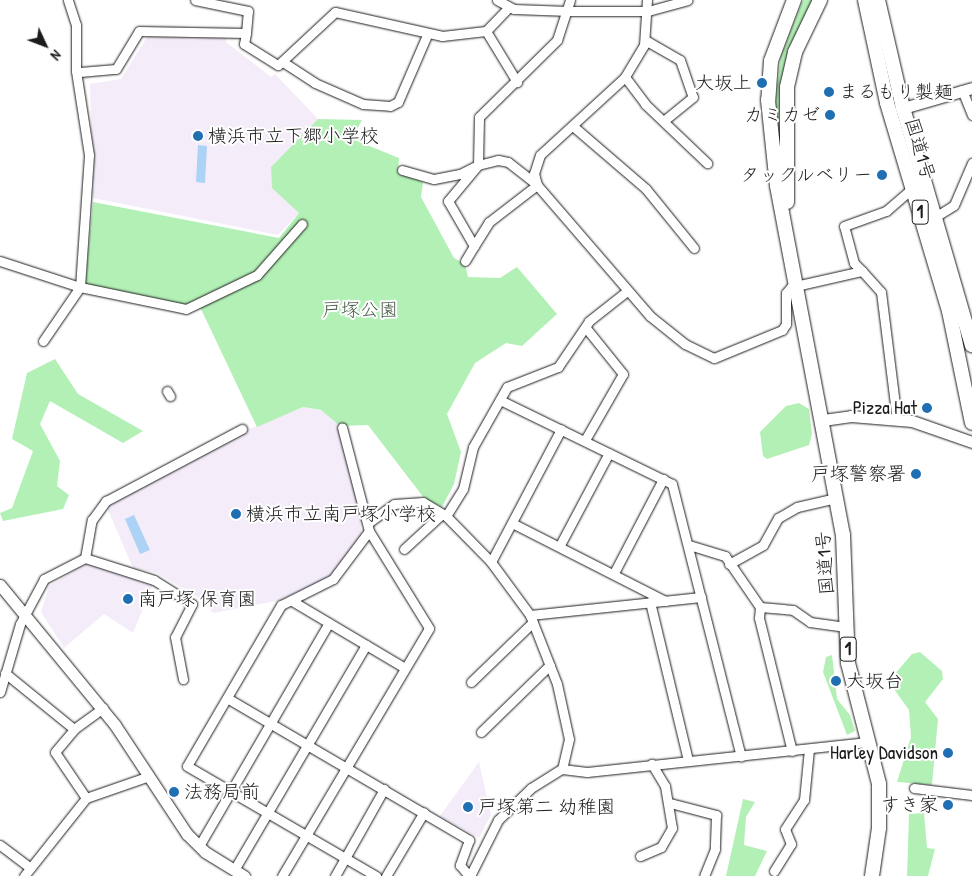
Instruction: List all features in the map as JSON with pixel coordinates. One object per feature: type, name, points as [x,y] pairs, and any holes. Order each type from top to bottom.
[{"type":"highway","name":"国道1号","points":[[794,0],[771,61],[768,100],[777,186],[823,420],[836,498],[846,569],[848,663],[868,742],[880,807],[872,876]]},
{"type":"highway","name":"国道1号","points":[[790,248],[784,144],[787,86],[795,52],[820,0]]},
{"type":"highway","name":"国道1号","points":[[865,0],[887,102],[951,320],[972,423]]},
{"type":"highway","name":"国道1号","points":[[878,0],[903,108],[972,345]]},
{"type":"street","points":[[43,341],[80,287],[89,155],[76,25],[68,0]]},
{"type":"street","points":[[194,0],[248,11],[246,46],[278,65],[335,12],[427,35],[486,31],[512,6]]},
{"type":"street","points":[[497,0],[512,6],[569,11],[648,11],[688,0]]},
{"type":"street","points":[[474,246],[448,201],[478,165],[476,123],[557,40],[569,11],[570,0]]},
{"type":"street","points":[[537,185],[534,174],[540,155],[574,127],[625,77],[645,40],[648,11],[647,0]]},
{"type":"street","points":[[80,72],[116,70],[139,31],[246,33]]},
{"type":"street","points":[[486,31],[517,82]]},
{"type":"street","points":[[283,62],[315,83],[363,104],[390,106],[398,102],[427,35]]},
{"type":"street","points":[[645,40],[680,60],[693,97],[664,120]]},
{"type":"street","points":[[625,77],[707,163]]},
{"type":"street","points":[[903,108],[967,89],[972,115]]},
{"type":"street","points":[[574,127],[646,189],[694,248]]},
{"type":"street","points":[[402,170],[434,179],[478,165],[508,162],[537,185],[627,291],[668,332],[714,358],[782,330],[786,324],[786,293],[797,284],[862,271]]},
{"type":"street","points":[[935,218],[954,205],[972,164]]},
{"type":"street","points":[[465,261],[489,222],[537,185]]},
{"type":"street","points":[[897,420],[882,292],[854,263],[844,226],[886,211],[912,188]]},
{"type":"street","points":[[0,261],[80,287],[186,309],[257,275],[302,224]]},
{"type":"street","points":[[404,549],[444,515],[463,489],[473,447],[507,387],[558,367],[602,308],[627,291]]},
{"type":"street","points":[[585,440],[623,374],[586,328]]},
{"type":"street","points":[[500,400],[672,484],[689,545],[740,756]]},
{"type":"street","points":[[823,420],[851,416],[897,420],[972,442]]},
{"type":"street","points":[[282,876],[429,628],[369,527],[342,427]]},
{"type":"street","points":[[85,558],[92,520],[106,501],[242,429]]},
{"type":"street","points":[[492,562],[561,429]]},
{"type":"street","points":[[560,545],[609,453]]},
{"type":"street","points":[[615,572],[663,479]]},
{"type":"street","points":[[730,564],[763,545],[778,518],[797,507],[836,498]]},
{"type":"street","points":[[376,876],[188,766],[281,605],[292,602],[333,579],[369,527],[394,504],[411,501],[444,515],[492,562],[532,619],[550,665],[567,720],[569,739],[562,769]]},
{"type":"street","points":[[512,523],[615,572],[665,601]]},
{"type":"street","points":[[689,545],[714,549],[730,564],[760,607],[759,618],[792,751]]},
{"type":"street","points":[[0,692],[26,616],[44,579],[85,558],[154,580],[192,604],[175,637],[183,679]]},
{"type":"street","points":[[0,585],[103,708],[199,846],[239,873],[268,813],[366,645]]},
{"type":"street","points":[[471,682],[532,619],[650,602],[701,597]]},
{"type":"street","points":[[292,602],[405,668]]},
{"type":"street","points":[[650,602],[688,760]]},
{"type":"street","points":[[760,607],[793,610],[810,622],[846,627]]},
{"type":"street","points":[[199,846],[329,623]]},
{"type":"street","points":[[480,732],[550,665]]},
{"type":"street","points":[[6,673],[74,729]]},
{"type":"street","points":[[227,698],[347,766],[469,840],[460,865],[470,876],[498,820],[531,788],[562,769],[587,772],[868,742]]},
{"type":"street","points":[[86,798],[55,752],[74,729],[103,708]]},
{"type":"street","points":[[774,871],[791,844],[785,829],[804,800],[809,749]]},
{"type":"street","points":[[640,856],[661,847],[667,838],[670,804],[652,764]]},
{"type":"street","points":[[24,876],[86,798],[149,776]]},
{"type":"street","points":[[914,788],[972,795]]},
{"type":"street","points":[[335,876],[384,789]]},
{"type":"street","points":[[670,804],[716,815],[715,849],[704,876]]},
{"type":"street","points":[[386,876],[424,812]]},
{"type":"street","points":[[0,845],[30,868]]},
{"type":"shaded area","name":"横浜市立下郷小学校","points":[[147,37],[226,37],[226,42],[271,77],[275,74],[318,119],[271,167],[273,188],[299,213],[278,235],[93,198],[90,84],[121,79]]},
{"type":"shaded area","name":"横浜市立南戸塚小学校","points":[[303,407],[323,411],[340,426],[364,521],[360,522],[362,536],[328,580],[281,600],[213,613],[202,600],[157,573],[133,568],[107,508],[110,505],[230,437]]},
{"type":"shaded area","points":[[88,562],[153,584],[133,633],[104,614],[64,648],[41,612],[49,586]]},
{"type":"shaded area","name":"戸塚第二 幼稚園","points":[[479,762],[491,815],[479,838],[440,816]]},
{"type":"green space","points":[[803,0],[815,0],[781,84],[778,130],[774,109],[781,56]]},
{"type":"green space","name":"戸塚公園","points":[[318,119],[362,120],[352,139],[399,158],[398,170],[423,182],[421,197],[454,258],[465,264],[468,277],[500,278],[517,267],[557,314],[522,346],[506,343],[475,363],[447,414],[461,452],[454,484],[442,507],[424,498],[368,425],[340,426],[321,410],[303,407],[257,427],[201,309],[85,285],[93,202],[279,238],[299,213],[272,188],[271,167]]},
{"type":"green space","points":[[55,359],[78,394],[143,431],[123,443],[50,401],[40,424],[60,461],[57,486],[69,495],[63,509],[3,521],[0,513],[12,508],[33,451],[12,439],[27,373]]},
{"type":"green space","points":[[799,403],[809,409],[812,434],[809,445],[767,459],[763,456],[760,432],[786,406]]},
{"type":"green space","points":[[920,652],[942,671],[943,679],[925,702],[938,719],[932,785],[897,782],[911,737],[909,710],[886,678],[893,676],[912,654]]},
{"type":"green space","points":[[832,655],[837,699],[850,715],[855,731],[847,735],[823,672],[826,657]]},
{"type":"green space","points":[[743,799],[755,802],[746,817],[744,845],[767,851],[755,876],[726,876]]},
{"type":"green space","points":[[924,813],[927,848],[935,849],[928,876],[907,876],[909,814]]},
{"type":"water","points":[[198,145],[207,146],[205,183],[196,182]]},
{"type":"water","points":[[134,515],[150,550],[140,554],[125,519]]},
{"type":"place","name":"大坂上","points":[[762,83]]},
{"type":"place","name":"まるもり製麺","points":[[829,92]]},
{"type":"place","name":"カミカゼ","points":[[830,115]]},
{"type":"place","name":"横浜市立下郷小学校","points":[[198,136]]},
{"type":"place","name":"タックルベリー","points":[[882,175]]},
{"type":"place","name":"Pizza Hat","points":[[927,408]]},
{"type":"place","name":"戸塚警察署","points":[[916,474]]},
{"type":"place","name":"横浜市立南戸塚小学校","points":[[236,514]]},
{"type":"place","name":"南戸塚 保育園","points":[[128,599]]},
{"type":"place","name":"大坂台","points":[[836,681]]},
{"type":"place","name":"Harley Davidson","points":[[948,753]]},
{"type":"place","name":"法務局前","points":[[174,792]]},
{"type":"place","name":"すき家","points":[[948,805]]},
{"type":"place","name":"戸塚第二 幼稚園","points":[[468,807]]}]
